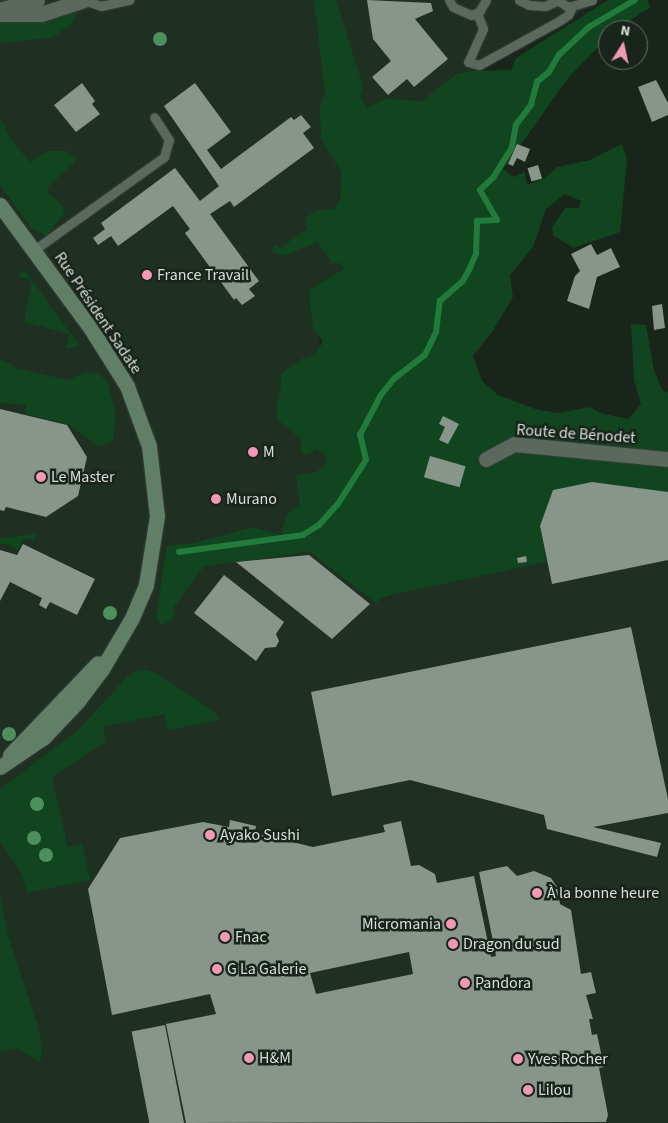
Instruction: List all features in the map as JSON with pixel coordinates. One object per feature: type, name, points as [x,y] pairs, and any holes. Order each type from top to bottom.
[{"type":"street","points":[[0,10],[37,0]]},
{"type":"street","points":[[0,14],[41,14],[83,0]]},
{"type":"street","name":"Rue Président Sadate","points":[[0,205],[34,250],[120,373],[136,407],[148,446],[156,491],[152,560],[141,598],[113,649],[93,682],[65,715],[34,745],[1,767]]},
{"type":"street","name":"Route de Bénodet","points":[[486,459],[514,444],[668,459]]},
{"type":"lane","points":[[83,0],[101,6],[129,0]]},
{"type":"lane","points":[[449,0],[463,12],[477,13]]},
{"type":"lane","points":[[477,13],[486,0]]},
{"type":"lane","points":[[519,0],[529,5],[545,6],[557,1],[563,7],[572,7],[592,0]]},
{"type":"lane","points":[[477,13],[482,29],[481,37],[468,56],[468,62],[479,65],[559,21],[568,15],[572,7]]},
{"type":"lane","points":[[34,250],[164,157],[169,140],[154,116]]},
{"type":"shaded area","points":[[0,0],[600,0],[469,78],[318,337],[382,592],[544,481],[668,477],[668,1123],[0,1123]]},
{"type":"green space","points":[[0,0],[38,0],[57,17],[77,13],[72,24],[51,38],[0,43]]},
{"type":"green space","points":[[314,0],[336,0],[363,86],[360,97],[368,108],[384,99],[422,101],[455,75],[469,71],[511,70],[516,58],[608,0],[647,0],[651,7],[631,20],[598,20],[598,47],[569,77],[503,169],[514,177],[525,172],[527,185],[545,178],[557,167],[590,160],[622,144],[627,160],[620,232],[574,248],[553,235],[552,227],[565,208],[579,208],[581,201],[565,194],[546,209],[533,247],[510,275],[513,297],[492,332],[473,356],[482,381],[498,395],[538,410],[558,413],[590,407],[600,413],[628,419],[641,404],[634,380],[631,324],[646,325],[654,370],[662,390],[668,393],[668,492],[592,482],[553,490],[540,526],[546,562],[395,594],[381,598],[376,603],[310,552],[204,566],[174,607],[173,620],[161,625],[156,618],[166,549],[169,545],[194,543],[253,527],[281,535],[287,514],[300,504],[296,475],[317,472],[327,462],[325,454],[315,449],[307,455],[301,453],[301,439],[277,419],[276,406],[280,395],[281,373],[303,358],[315,355],[323,341],[313,330],[309,290],[344,269],[340,263],[332,263],[317,242],[284,256],[272,251],[275,244],[280,248],[307,229],[305,219],[316,210],[333,209],[340,200],[341,172],[321,139],[320,107],[325,92]]},
{"type":"green space","points":[[0,117],[12,141],[30,162],[49,151],[67,151],[77,159],[48,187],[47,192],[62,205],[65,212],[47,236],[32,229],[0,185]]},
{"type":"green space","points":[[24,269],[32,280],[18,277]]},
{"type":"green space","points":[[32,280],[79,345],[78,347],[66,348],[69,334],[24,322]]},
{"type":"green space","points":[[0,358],[17,368],[67,380],[86,372],[100,375],[107,381],[116,415],[113,442],[97,446],[68,424],[25,414],[26,405],[0,403]]},
{"type":"green space","points":[[37,534],[34,540],[24,539],[18,550],[8,544],[0,544],[0,538]]},
{"type":"green space","points":[[146,670],[156,673],[214,711],[219,720],[168,730],[164,714],[103,727],[106,741],[52,777],[68,847],[82,844],[90,880],[27,893],[22,874],[0,842],[0,789],[78,730],[127,677],[135,671]]},
{"type":"green space","points":[[0,894],[8,936],[39,1030],[42,1053],[40,1062],[18,1049],[0,1051]]},
{"type":"building","points":[[367,0],[431,3],[433,11],[415,19],[448,59],[414,87],[407,79],[388,95],[372,77],[391,61],[373,39]]},
{"type":"building","points":[[656,80],[668,103],[668,115],[652,122],[638,87]]},
{"type":"building","points":[[82,83],[95,101],[92,104],[100,114],[76,132],[54,105]]},
{"type":"building","points":[[195,83],[231,132],[207,150],[221,169],[291,117],[294,120],[301,115],[311,127],[303,133],[314,148],[234,207],[230,201],[210,214],[259,281],[249,289],[255,296],[242,305],[236,298],[234,300],[185,233],[190,229],[173,206],[118,246],[111,236],[98,245],[93,238],[105,229],[101,223],[175,168],[200,201],[219,186],[164,106]]},
{"type":"building","points":[[517,144],[530,149],[525,162],[517,158],[513,166],[508,164]]},
{"type":"building","points":[[538,165],[542,178],[532,182],[527,168]]},
{"type":"building","points":[[591,244],[597,255],[611,248],[620,267],[597,277],[589,309],[567,301],[575,276],[580,271],[571,254]]},
{"type":"building","points":[[662,304],[665,328],[654,330],[652,306]]},
{"type":"building","name":"Le Master","points":[[0,409],[67,425],[87,457],[78,496],[46,517],[6,507],[4,511],[0,510]]},
{"type":"building","points":[[443,416],[459,424],[448,444],[439,440],[445,427],[439,424]]},
{"type":"building","points":[[430,456],[466,466],[460,487],[424,477]]},
{"type":"building","points":[[592,482],[668,492],[668,560],[552,584],[540,526],[553,490]]},
{"type":"building","points":[[23,544],[95,579],[77,615],[50,602],[46,609],[39,605],[42,598],[10,582],[0,601],[0,550],[17,555]]},
{"type":"building","points":[[309,555],[370,604],[332,639],[236,562]]},
{"type":"building","points":[[526,556],[527,562],[518,563],[517,558]]},
{"type":"building","points":[[224,575],[284,622],[276,634],[279,641],[276,647],[265,648],[256,661],[194,613]]},
{"type":"building","points":[[631,627],[668,799],[668,813],[593,827],[661,843],[657,857],[547,829],[544,815],[410,780],[332,796],[311,692]]},
{"type":"building","name":"G La Galerie","points":[[230,820],[256,826],[255,833],[313,847],[385,832],[383,825],[401,821],[411,866],[419,865],[435,874],[437,883],[474,876],[491,957],[496,956],[479,872],[507,866],[517,876],[534,871],[551,878],[557,887],[560,904],[571,910],[581,974],[591,972],[596,993],[586,995],[593,1019],[589,1019],[592,1035],[597,1034],[604,1067],[599,1068],[608,1115],[606,1122],[186,1123],[166,1024],[216,1014],[210,994],[112,1015],[88,889],[120,838],[203,822],[229,827]],"holes":[[[409,952],[413,974],[316,994],[310,973]]]},
{"type":"building","points":[[165,1025],[184,1123],[149,1123],[132,1031]]},
{"type":"waterway","points":[[179,552],[303,535],[319,525],[338,504],[366,460],[360,435],[381,395],[394,379],[425,355],[436,332],[440,301],[463,281],[469,270],[476,254],[477,221],[497,220],[480,190],[493,178],[512,147],[516,125],[531,105],[537,82],[549,72],[559,55],[589,27],[635,0]]},
{"type":"place","name":"France Travail","points":[[147,275]]},
{"type":"place","name":"M","points":[[253,452]]},
{"type":"place","name":"Le Master","points":[[41,477]]},
{"type":"place","name":"Murano","points":[[216,499]]},
{"type":"place","name":"Ayako Sushi","points":[[210,835]]},
{"type":"place","name":"À la bonne heure","points":[[537,893]]},
{"type":"place","name":"Micromania","points":[[451,924]]},
{"type":"place","name":"Fnac","points":[[225,937]]},
{"type":"place","name":"Dragon du sud","points":[[453,944]]},
{"type":"place","name":"G La Galerie","points":[[217,969]]},
{"type":"place","name":"Pandora","points":[[465,983]]},
{"type":"place","name":"H&M","points":[[249,1058]]},
{"type":"place","name":"Yves Rocher","points":[[518,1059]]},
{"type":"place","name":"Lilou","points":[[528,1090]]}]
